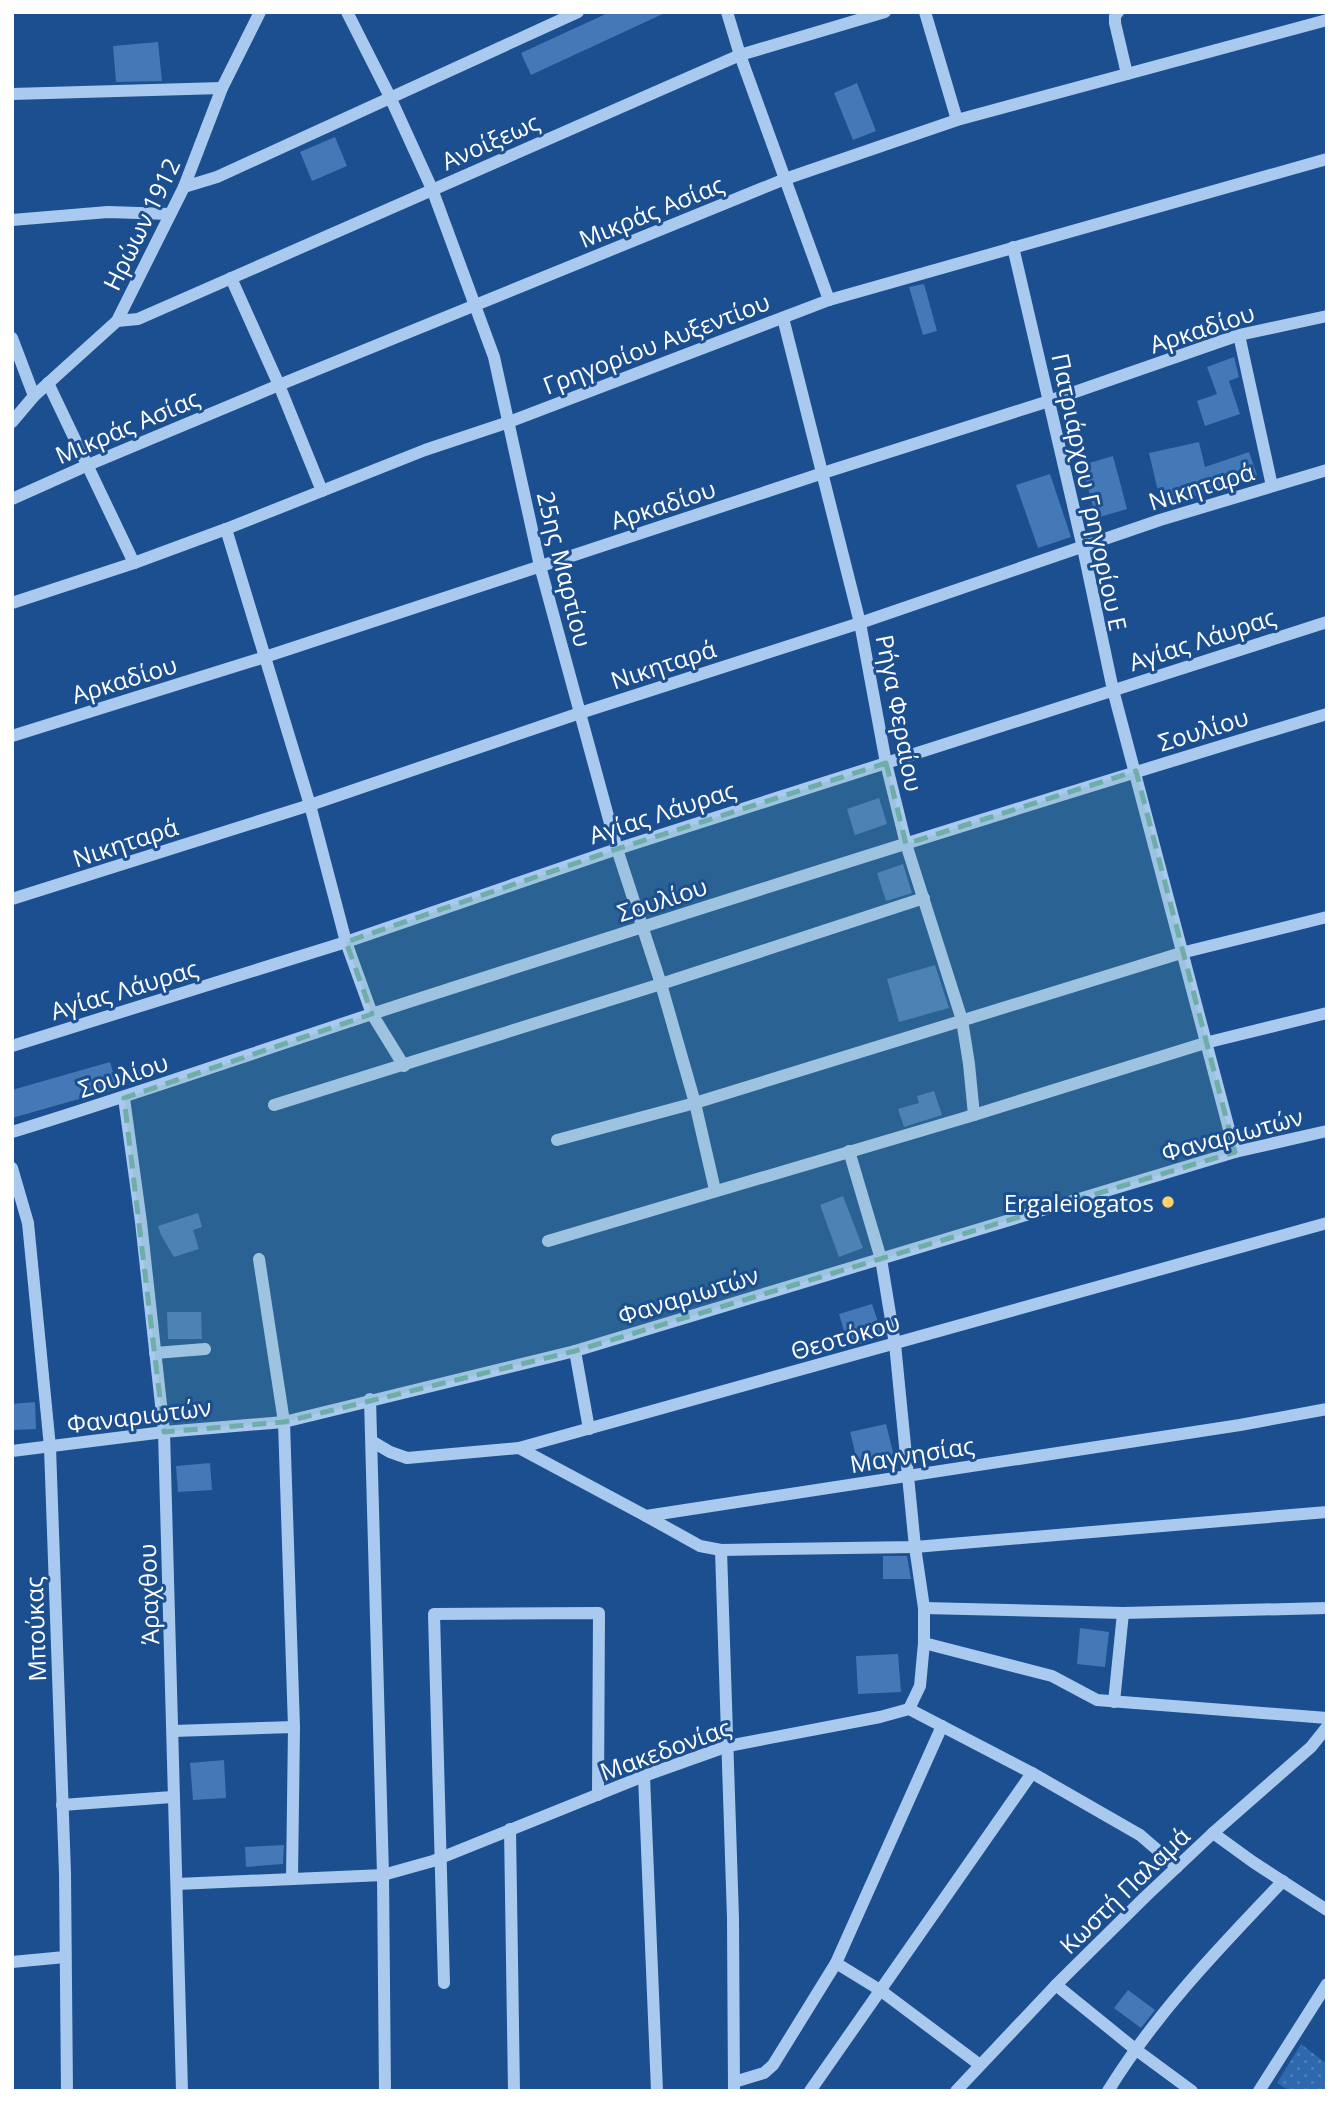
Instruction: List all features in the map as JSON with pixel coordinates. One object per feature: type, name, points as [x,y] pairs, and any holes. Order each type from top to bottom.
[{"type":"street","name":"Ηρώων 1912","points":[[12,422],[34,396],[117,321],[184,187],[222,88],[260,12]]},
{"type":"street","name":"25ης Μαρτίου","points":[[347,12],[432,189],[494,356],[540,566],[617,849],[661,984],[695,1103],[715,1191]]},
{"type":"street","points":[[184,187],[217,177],[578,12]]},
{"type":"street","points":[[727,12],[740,55],[829,300]]},
{"type":"street","name":"Ανοίξεως","points":[[117,321],[138,319],[740,55],[885,12]]},
{"type":"street","points":[[925,12],[957,120]]},
{"type":"street","points":[[1118,12],[1115,23],[1127,74]]},
{"type":"street","name":"Μικράς Ασίας","points":[[12,499],[279,385],[785,179],[957,120],[1327,20]]},
{"type":"street","points":[[12,94],[222,88]]},
{"type":"street","name":"Γρηγορίου Αυξεντίου","points":[[12,603],[226,529],[425,450],[509,422],[829,300],[1327,159]]},
{"type":"street","points":[[12,220],[108,212],[170,214]]},
{"type":"street","name":"Πατριάρχου Γρηγορίου Ε","points":[[1013,247],[1113,690],[1235,1152]]},
{"type":"street","points":[[231,278],[279,385],[322,491]]},
{"type":"street","name":"Αρκαδίου","points":[[12,736],[265,657],[1049,401],[1239,335],[1327,316]]},
{"type":"street","name":"Ρήγα Φεραίου","points":[[783,318],[860,623],[886,762],[906,844],[962,1020],[970,1063],[974,1115]]},
{"type":"street","points":[[1239,335],[1272,486]]},
{"type":"street","points":[[12,338],[34,396]]},
{"type":"street","points":[[48,383],[134,563]]},
{"type":"street","name":"Νικηταρά","points":[[12,899],[860,623],[1160,520],[1327,470]]},
{"type":"street","points":[[226,529],[310,804],[346,942],[372,1014],[404,1066]]},
{"type":"street","name":"Αγίας Λάυρας","points":[[12,1046],[346,942],[617,849],[1327,622]]},
{"type":"street","name":"Σουλίου","points":[[12,1132],[124,1098],[641,927],[1327,713]]},
{"type":"street","points":[[274,1105],[404,1066],[924,898]]},
{"type":"street","points":[[557,1140],[695,1103],[1181,953],[1327,917]]},
{"type":"street","points":[[548,1241],[974,1115],[1205,1043],[1327,1013]]},
{"type":"street","name":"Άραχθου","points":[[124,1098],[141,1222],[164,1432],[182,2091]]},
{"type":"street","name":"Φαναριωτών","points":[[12,1451],[164,1432],[284,1422],[575,1351],[1235,1152],[1327,1131]]},
{"type":"street","points":[[849,1151],[881,1259],[895,1344],[915,1547],[924,1608],[920,1686],[909,1709],[1032,1773],[1140,1835],[1177,1867]]},
{"type":"street","name":"Μπούκας","points":[[12,1168],[28,1223],[50,1447],[62,1805],[67,2091]]},
{"type":"street","name":"Θεοτόκου","points":[[373,1442],[407,1458],[519,1448],[1327,1223]]},
{"type":"street","points":[[259,1259],[284,1422],[294,1727],[292,1879]]},
{"type":"street","points":[[155,1353],[205,1349]]},
{"type":"street","points":[[575,1351],[589,1429]]},
{"type":"street","points":[[370,1399],[383,1875],[385,2091]]},
{"type":"street","name":"Μαγνησίας","points":[[646,1516],[1240,1425],[1327,1409]]},
{"type":"street","points":[[519,1448],[700,1546],[721,1550],[915,1547],[1327,1512]]},
{"type":"street","points":[[721,1550],[733,1917],[734,2087],[764,2073],[773,2065],[836,1963],[942,1726]]},
{"type":"street","points":[[924,1608],[1123,1613],[1327,1608]]},
{"type":"street","points":[[443,1983],[434,1614],[598,1613],[598,1795]]},
{"type":"street","points":[[1114,1702],[1123,1613]]},
{"type":"street","points":[[924,1643],[1052,1676],[1097,1700],[1327,1718]]},
{"type":"street","name":"Μακεδονίας","points":[[177,1884],[383,1875],[440,1858],[644,1776],[728,1746],[909,1709]]},
{"type":"street","points":[[173,1731],[294,1727]]},
{"type":"street","name":"Κωστή Παλαμά","points":[[956,2091],[1056,1985],[1213,1833],[1311,1747],[1327,1727]]},
{"type":"street","points":[[810,2091],[1032,1773]]},
{"type":"street","points":[[644,1776],[657,2091]]},
{"type":"street","points":[[62,1805],[172,1797]]},
{"type":"street","points":[[510,1829],[514,2091]]},
{"type":"street","points":[[1213,1833],[1327,1910]]},
{"type":"street","points":[[1108,2091],[1135,2049],[1207,1961],[1283,1881]]},
{"type":"street","points":[[12,1962],[65,1957]]},
{"type":"street","points":[[836,1963],[880,1990],[980,2064]]},
{"type":"street","points":[[1259,2091],[1327,1984]]},
{"type":"street","points":[[1056,1985],[1192,2091]]},
{"type":"highlighted area","points":[[886,763],[906,844],[1136,771],[1235,1152],[575,1351],[284,1422],[164,1432],[124,1098],[372,1014],[346,942],[617,849]]},
{"type":"shaded area","points":[[1301,2044],[1327,2064],[1327,2091],[1290,2091],[1277,2083]]},
{"type":"building","points":[[610,12],[667,12],[531,75],[521,53]]},
{"type":"building","points":[[158,42],[162,81],[116,82],[113,46]]},
{"type":"building","points":[[857,83],[876,131],[853,140],[834,93]]},
{"type":"building","points":[[335,137],[347,166],[312,181],[300,152]]},
{"type":"building","points":[[924,284],[937,331],[923,335],[909,287]]},
{"type":"building","points":[[1234,357],[1239,377],[1229,381],[1240,414],[1205,426],[1197,401],[1217,394],[1207,367]]},
{"type":"building","points":[[1199,442],[1205,467],[1249,452],[1257,475],[1211,492],[1161,504],[1149,453]]},
{"type":"building","points":[[1113,456],[1127,509],[1096,518],[1082,465]]},
{"type":"building","points":[[1050,474],[1071,537],[1038,548],[1016,485]]},
{"type":"building","points":[[879,798],[887,824],[855,835],[847,809]]},
{"type":"building","points":[[903,864],[912,893],[886,901],[877,873]]},
{"type":"building","points":[[935,965],[949,1008],[899,1022],[887,979]]},
{"type":"building","points":[[110,1062],[118,1088],[12,1118],[12,1090]]},
{"type":"building","points":[[934,1091],[942,1115],[904,1127],[898,1109],[919,1103],[917,1096]]},
{"type":"building","points":[[843,1196],[863,1248],[839,1257],[820,1205]]},
{"type":"building","points":[[198,1213],[202,1227],[193,1230],[199,1249],[174,1257],[158,1226]]},
{"type":"building","points":[[872,1304],[883,1337],[849,1347],[839,1314]]},
{"type":"building","points":[[167,1312],[201,1312],[202,1339],[168,1339]]},
{"type":"building","points":[[35,1402],[36,1429],[12,1430],[12,1404]]},
{"type":"building","points":[[886,1424],[894,1456],[858,1464],[850,1432]]},
{"type":"building","points":[[210,1463],[212,1490],[178,1492],[176,1466]]},
{"type":"building","points":[[883,1556],[907,1556],[911,1579],[883,1579]]},
{"type":"building","points":[[1080,1628],[1109,1632],[1105,1667],[1077,1664]]},
{"type":"building","points":[[898,1654],[901,1692],[858,1694],[856,1656]]},
{"type":"building","points":[[224,1760],[226,1798],[193,1800],[190,1763]]},
{"type":"building","points":[[284,1845],[283,1864],[246,1867],[245,1847]]},
{"type":"building","points":[[1128,1990],[1155,2010],[1141,2028],[1114,2008]]},
{"type":"place","name":"Ergaleiogatos","points":[[1168,1202]]}]
